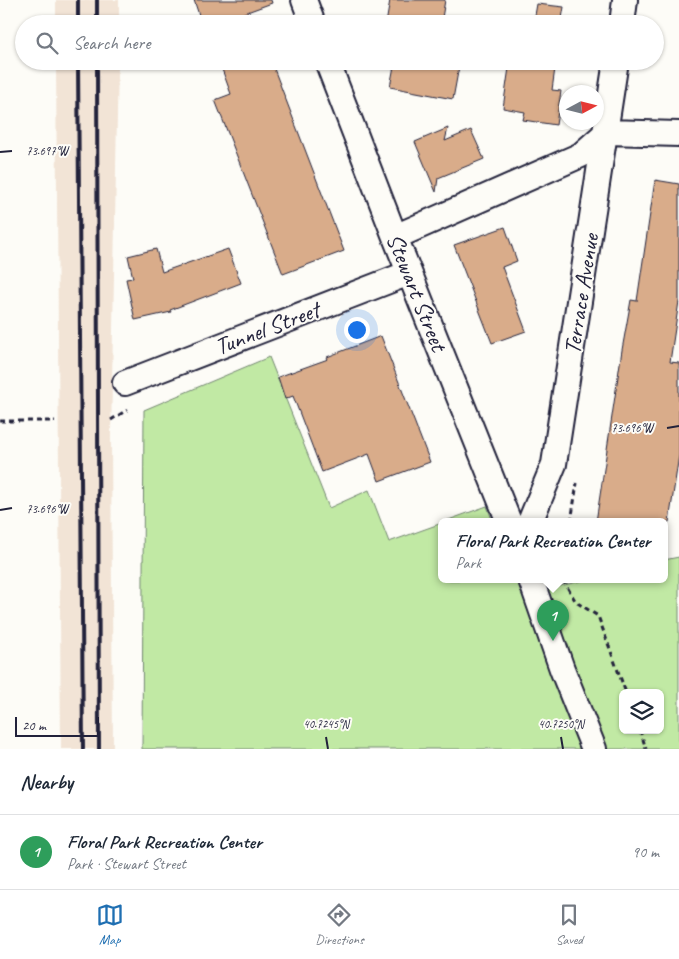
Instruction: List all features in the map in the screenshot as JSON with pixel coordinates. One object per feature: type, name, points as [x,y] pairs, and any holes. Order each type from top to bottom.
[{"type":"street","points":[[304,0],[310,15]]},
{"type":"street","points":[[623,15],[625,0]]},
{"type":"street","name":"Stewart Street","points":[[330,70],[409,273],[507,518]]},
{"type":"street","name":"Terrace Avenue","points":[[532,518],[554,464],[607,132],[615,70]]},
{"type":"street","points":[[395,237],[581,155],[607,132],[679,134]]},
{"type":"street","name":"Tunnel Street","points":[[125,383],[409,273]]},
{"type":"street","points":[[532,583],[562,669],[594,749]]},
{"type":"path","points":[[0,421],[55,421]]},
{"type":"path","points":[[565,583],[576,602],[598,616],[625,689]]},
{"type":"path","points":[[641,734],[646,749]]},
{"type":"shaded area","points":[[56,0],[119,0],[119,15],[56,15]]},
{"type":"shaded area","points":[[56,70],[118,70],[111,437],[113,749],[61,749]]},
{"type":"green space","points":[[269,357],[329,508],[369,490],[389,542],[438,524],[438,583],[541,583],[548,589],[573,583],[668,583],[668,559],[679,557],[679,749],[142,749],[144,410]]},
{"type":"green space","points":[[487,506],[492,518],[454,518]]},
{"type":"building","points":[[194,0],[271,0],[272,3],[239,15],[199,15]]},
{"type":"building","points":[[390,0],[445,0],[442,15],[388,15]]},
{"type":"building","points":[[537,4],[564,7],[563,15],[535,15]]},
{"type":"building","points":[[222,70],[274,70],[344,251],[283,274],[215,100],[231,94]]},
{"type":"building","points":[[393,70],[458,70],[453,99],[390,87]]},
{"type":"building","points":[[509,70],[555,70],[552,90],[559,91],[556,125],[523,120],[525,112],[503,108]]},
{"type":"building","points":[[448,128],[445,141],[471,130],[484,159],[438,178],[436,192],[415,142]]},
{"type":"building","points":[[655,180],[679,184],[679,301],[670,362],[679,363],[679,455],[669,522],[668,518],[597,518],[631,300],[637,301]]},
{"type":"building","points":[[505,227],[517,261],[502,267],[526,331],[492,343],[454,245]]},
{"type":"building","points":[[156,249],[162,272],[228,249],[241,283],[170,310],[171,312],[135,320],[126,279],[133,278],[128,256]]},
{"type":"building","points":[[381,336],[430,462],[379,481],[369,454],[322,472],[293,396],[285,399],[278,377],[328,359],[327,357]]},
{"type":"railway","points":[[78,0],[78,15]]},
{"type":"railway","points":[[97,0],[97,15]]},
{"type":"railway","points":[[78,70],[83,749]]},
{"type":"railway","points":[[97,70],[99,749]]},
{"type":"place","name":"Floral Park Recreation Center","points":[[553,641]]}]
